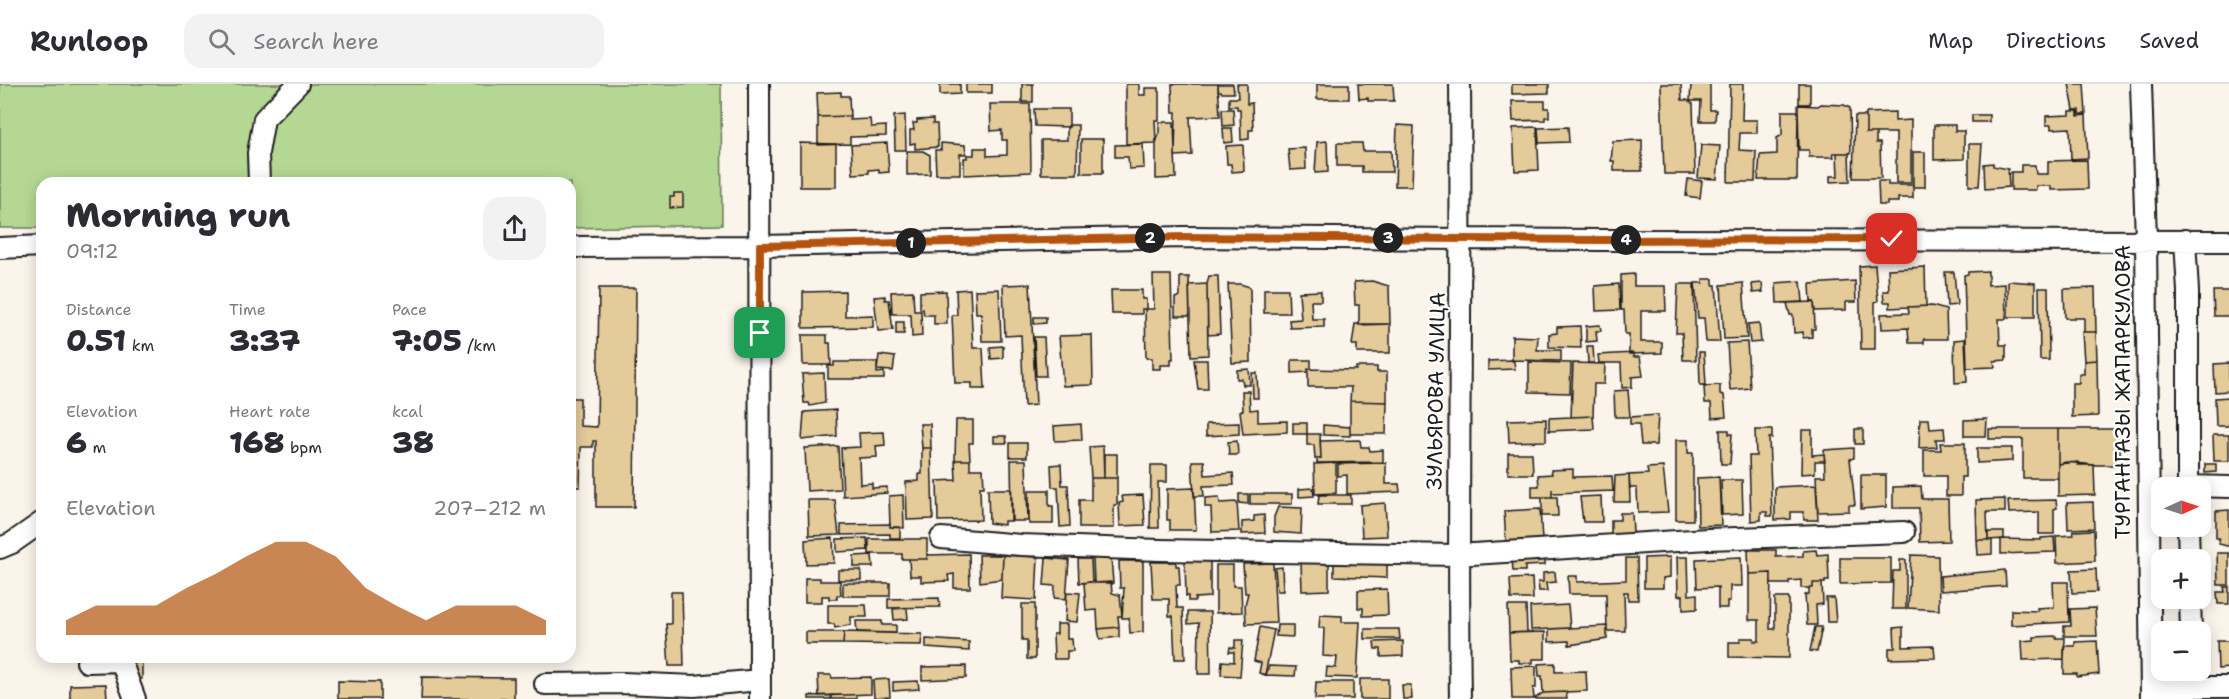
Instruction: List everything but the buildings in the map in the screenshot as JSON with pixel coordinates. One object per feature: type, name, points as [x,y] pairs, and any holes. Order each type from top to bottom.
[{"type":"street","points":[[259,177],[258,153],[264,119],[298,84]]},
{"type":"street","points":[[545,684],[623,683],[760,689],[759,84]]},
{"type":"street","name":"ЗУЛЬЯРОВА УЛИЦА","points":[[1460,84],[1462,238],[1457,555],[1460,699]]},
{"type":"street","name":"ТУРГАНГАЗЫ ЖАПАРКУЛОВА","points":[[2141,84],[2146,240],[2151,693]]},
{"type":"street","points":[[576,247],[760,246],[1185,237],[2229,241]]},
{"type":"street","points":[[2185,240],[2188,291],[2188,477]]},
{"type":"street","points":[[0,248],[36,246]]},
{"type":"street","points":[[2211,487],[2229,487]]},
{"type":"street","points":[[0,548],[12,543],[36,526]]},
{"type":"street","points":[[941,538],[1021,545],[1160,550],[1457,555],[1708,539],[1905,532]]},
{"type":"street","points":[[123,663],[135,699]]},
{"type":"street","points":[[2151,693],[2186,681]]},
{"type":"street","points":[[2201,681],[2229,687]]},
{"type":"green space","points":[[0,84],[721,84],[722,225],[576,228],[576,177],[36,177],[36,228],[0,228]]},
{"type":"route","points":[[760,333],[760,246],[1185,237],[1603,240],[1892,239]]}]
